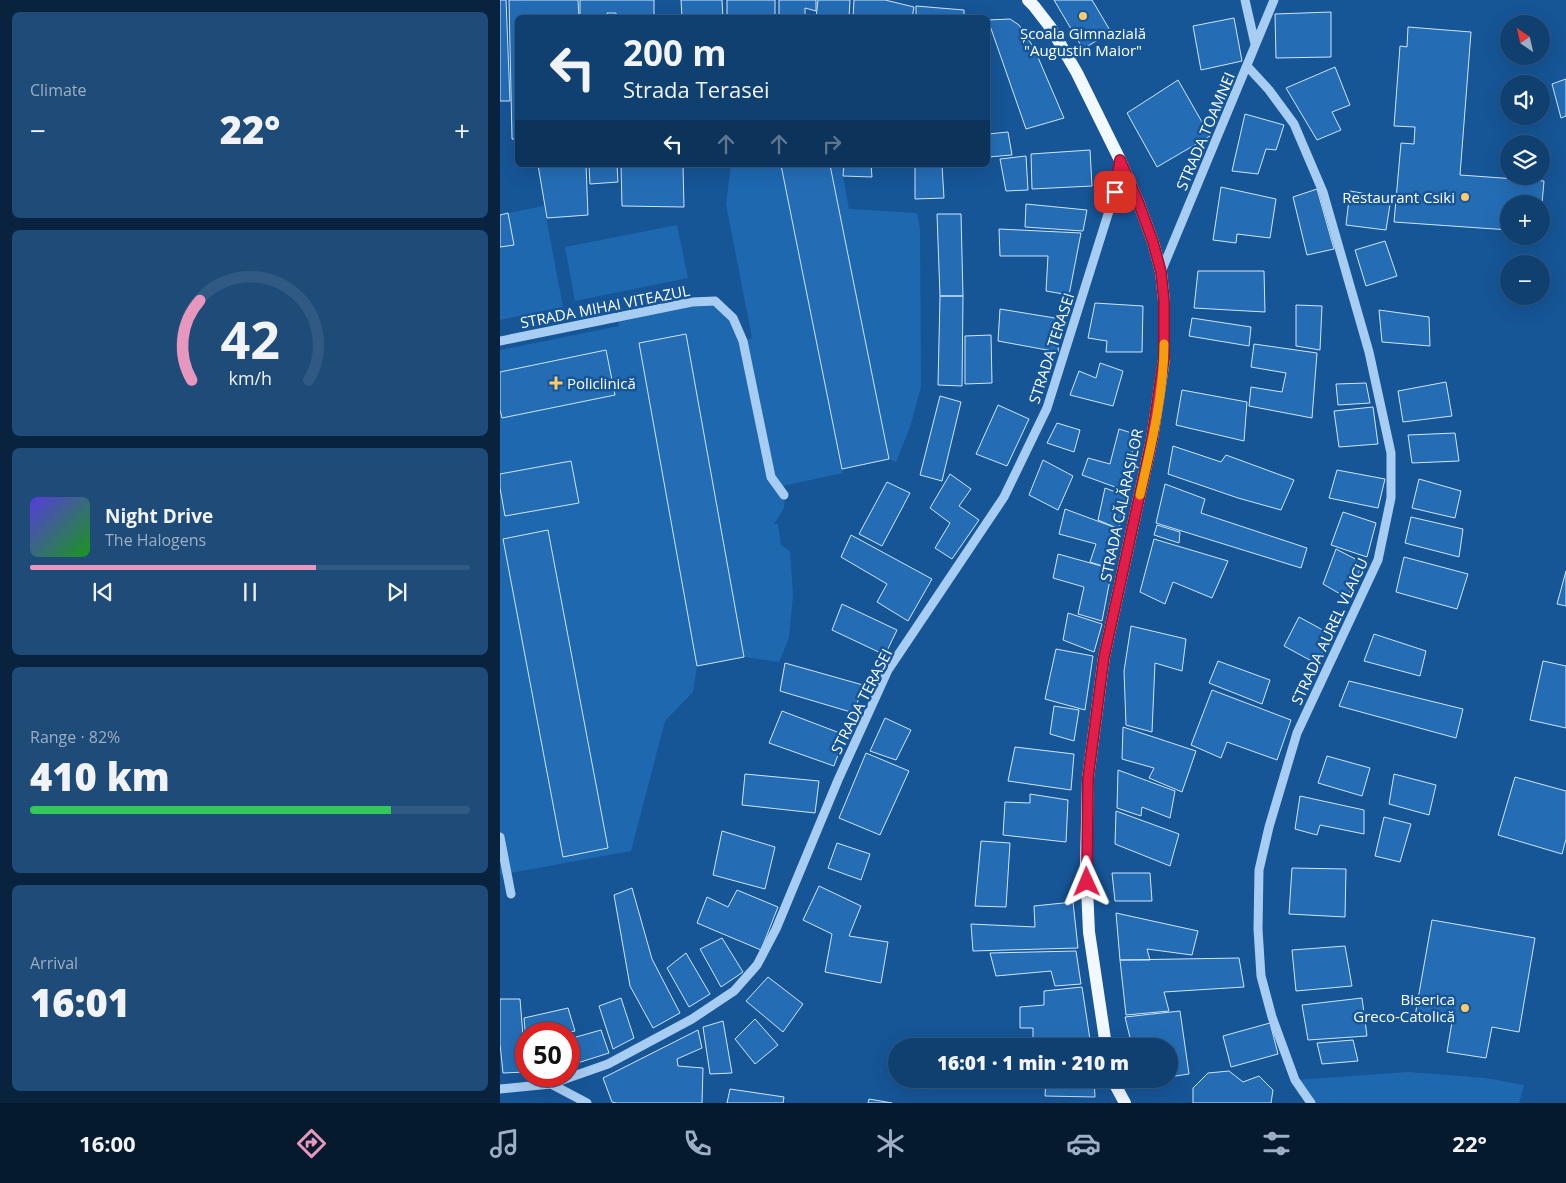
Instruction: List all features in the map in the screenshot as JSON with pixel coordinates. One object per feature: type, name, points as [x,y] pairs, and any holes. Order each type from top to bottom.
[{"type":"main road","name":"STRADA CĂLĂRAȘILOR","points":[[1028,0],[1051,28],[1077,74],[1120,160],[1153,242],[1161,272],[1164,301],[1164,358],[1152,439],[1104,657],[1088,778],[1086,866],[1089,932],[1105,1038]]},
{"type":"main road","points":[[1112,1088],[1114,1103]]},
{"type":"main road","points":[[1116,1088],[1125,1103]]},
{"type":"street","points":[[1245,0],[1255,44]]},
{"type":"street","name":"STRADA TOAMNEI","points":[[1161,272],[1274,0]]},
{"type":"street","name":"STRADA AUREL VLAICU","points":[[1247,66],[1269,90],[1294,124],[1323,192],[1369,352],[1391,453],[1391,498],[1378,560],[1297,733],[1269,827],[1259,870],[1258,929],[1261,976],[1272,1018],[1295,1080],[1310,1103]]},
{"type":"street","name":"STRADA TERASEI","points":[[580,1074],[608,1064],[692,1019],[734,990],[756,965],[776,929],[838,780],[888,670],[1004,497],[1047,408],[1115,192],[1120,160]]},
{"type":"street","name":"STRADA MIHAI VITEAZUL","points":[[500,341],[692,302],[715,301],[733,318],[743,341],[771,477],[784,495]]},
{"type":"street","points":[[500,837],[511,894]]},
{"type":"street","name":"STRADA TERASEI","points":[[500,1089],[520,1087]]},
{"type":"street","points":[[557,1087],[587,1103]]},
{"type":"shaded area","points":[[731,167],[781,167],[843,473],[778,487],[785,502],[781,514],[774,524],[778,524],[781,545],[790,551],[793,595],[789,638],[779,662],[744,657],[697,666],[693,692],[665,721],[631,851],[500,875],[500,350],[619,326],[618,317],[715,301],[733,318],[743,341],[752,338],[726,204]]},
{"type":"shaded area","points":[[830,167],[844,167],[843,176],[849,209],[917,213],[920,229],[921,387],[910,427],[896,462],[889,459]]},
{"type":"shaded area","points":[[544,206],[563,307],[500,320],[500,247],[514,244],[508,213]]},
{"type":"shaded area","points":[[677,225],[688,278],[575,301],[565,247]]},
{"type":"shaded area","points":[[1408,1072],[1486,1078],[1524,1085],[1519,1103],[1311,1103],[1295,1080]]},
{"type":"building","points":[[500,0],[506,0],[510,101],[500,101]]},
{"type":"building","points":[[509,0],[578,0],[579,15],[515,15],[515,139],[512,139]]},
{"type":"building","points":[[580,0],[654,0],[654,15],[616,15],[616,13],[607,13],[607,15],[580,15]]},
{"type":"building","points":[[681,0],[722,0],[723,15],[682,15]]},
{"type":"building","points":[[727,0],[775,0],[775,15],[727,15]]},
{"type":"building","points":[[779,0],[816,0],[816,11],[805,8],[805,15],[779,15]]},
{"type":"building","points":[[818,0],[850,0],[849,15],[816,15]]},
{"type":"building","points":[[854,0],[885,0],[914,7],[913,15],[853,15]]},
{"type":"building","name":"Școala Gimnazială \"Augustin Maior\"","points":[[1054,0],[1092,0],[1111,32],[1083,49]]},
{"type":"building","points":[[916,6],[964,10],[964,15],[916,15]]},
{"type":"building","points":[[1331,12],[1331,57],[1276,58],[1275,14]]},
{"type":"building","points":[[1234,18],[1242,61],[1201,70],[1193,26]]},
{"type":"building","points":[[1010,19],[1019,25],[1034,48],[1064,118],[1026,129],[990,26],[990,20]]},
{"type":"building","points":[[1408,27],[1471,32],[1460,175],[1500,178],[1500,185],[1544,185],[1543,195],[1500,195],[1500,229],[1394,222],[1401,143],[1414,144],[1415,127],[1394,126],[1400,46],[1407,47]]},
{"type":"building","points":[[1335,67],[1350,105],[1332,112],[1341,130],[1317,140],[1286,88]]},
{"type":"building","points":[[1566,79],[1566,116],[1561,118],[1552,84]]},
{"type":"building","points":[[1178,80],[1210,136],[1157,167],[1127,113]]},
{"type":"building","points":[[1245,114],[1284,125],[1276,150],[1266,149],[1258,174],[1232,171]]},
{"type":"building","points":[[1008,132],[1012,155],[990,157],[990,134]]},
{"type":"building","points":[[1090,150],[1092,186],[1032,189],[1031,154]]},
{"type":"building","points":[[1026,156],[1028,190],[1006,191],[1000,159]]},
{"type":"building","points":[[538,167],[586,167],[588,215],[547,218]]},
{"type":"building","points":[[589,167],[617,167],[618,182],[590,184]]},
{"type":"building","points":[[621,167],[683,167],[684,207],[622,206]]},
{"type":"building","points":[[781,167],[830,167],[889,459],[842,469]]},
{"type":"building","points":[[844,167],[871,167],[872,177],[843,176]]},
{"type":"building","points":[[915,167],[942,167],[944,198],[915,199]]},
{"type":"building","points":[[1221,187],[1276,199],[1270,238],[1237,234],[1236,243],[1213,240]]},
{"type":"building","points":[[1317,189],[1334,249],[1307,255],[1293,197]]},
{"type":"building","points":[[1350,191],[1391,198],[1386,230],[1346,225]]},
{"type":"building","points":[[1026,204],[1087,210],[1083,231],[1025,227]]},
{"type":"building","points":[[508,213],[514,245],[500,247],[500,215]]},
{"type":"building","points":[[937,214],[961,214],[963,296],[940,296]]},
{"type":"building","points":[[999,229],[1081,233],[1069,295],[1046,291],[1048,256],[1000,256]]},
{"type":"building","points":[[1385,241],[1397,276],[1366,286],[1355,250]]},
{"type":"building","points":[[1198,271],[1264,271],[1265,312],[1194,308]]},
{"type":"building","points":[[940,296],[963,296],[962,386],[938,385]]},
{"type":"building","points":[[1095,303],[1143,306],[1142,352],[1106,352],[1107,341],[1088,338]]},
{"type":"building","points":[[1296,305],[1322,306],[1320,350],[1296,346]]},
{"type":"building","points":[[1000,309],[1061,319],[1058,352],[998,341]]},
{"type":"building","points":[[1379,310],[1429,317],[1430,346],[1382,342]]},
{"type":"building","points":[[1192,318],[1251,327],[1249,346],[1189,336]]},
{"type":"building","points":[[686,334],[744,657],[697,666],[639,343]]},
{"type":"building","points":[[991,335],[992,383],[965,384],[965,336]]},
{"type":"building","points":[[1254,344],[1317,353],[1312,418],[1249,406],[1251,387],[1282,392],[1286,373],[1251,367]]},
{"type":"building","name":"Policlinică","points":[[606,350],[615,395],[502,418],[500,410],[500,372]]},
{"type":"building","points":[[1100,363],[1123,371],[1113,406],[1070,395],[1079,371],[1096,378]]},
{"type":"building","points":[[1446,382],[1452,416],[1403,422],[1398,391]]},
{"type":"building","points":[[1366,383],[1370,403],[1338,405],[1336,384]]},
{"type":"building","points":[[1182,390],[1247,402],[1244,441],[1176,425]]},
{"type":"building","points":[[940,396],[961,402],[942,481],[920,475]]},
{"type":"building","points":[[998,405],[1029,419],[1007,466],[976,454]]},
{"type":"building","points":[[1373,407],[1378,444],[1339,447],[1334,411]]},
{"type":"building","points":[[1057,423],[1080,430],[1074,452],[1047,443]]},
{"type":"building","points":[[1119,429],[1135,434],[1126,491],[1082,475],[1088,458],[1110,464]]},
{"type":"building","points":[[1455,433],[1459,461],[1412,463],[1408,435]]},
{"type":"building","points":[[1173,446],[1221,462],[1226,455],[1294,480],[1281,510],[1238,498],[1168,474]]},
{"type":"building","points":[[1043,460],[1073,476],[1058,510],[1029,495]]},
{"type":"building","points":[[571,461],[579,503],[505,516],[500,488],[500,474]]},
{"type":"building","points":[[1337,470],[1385,479],[1378,508],[1329,498]]},
{"type":"building","points":[[950,474],[971,489],[959,506],[979,520],[952,559],[935,548],[950,523],[930,508]]},
{"type":"building","points":[[1419,479],[1461,491],[1455,518],[1412,508]]},
{"type":"building","points":[[887,482],[910,493],[882,546],[859,534]]},
{"type":"building","points":[[1165,484],[1205,499],[1201,513],[1307,548],[1301,568],[1156,523]]},
{"type":"building","points":[[1105,488],[1126,496],[1119,529],[1098,520]]},
{"type":"building","points":[[1065,509],[1119,529],[1112,569],[1090,562],[1096,544],[1059,534]]},
{"type":"building","points":[[1343,512],[1376,523],[1367,557],[1331,545]]},
{"type":"building","points":[[1411,517],[1463,529],[1459,557],[1405,543]]},
{"type":"building","points":[[1157,525],[1180,532],[1179,543],[1154,535]]},
{"type":"building","points":[[548,530],[608,848],[563,857],[503,539]]},
{"type":"building","points":[[851,535],[932,579],[908,621],[877,602],[887,584],[841,557]]},
{"type":"building","points":[[1154,539],[1228,561],[1212,598],[1173,582],[1165,604],[1140,592]]},
{"type":"building","points":[[1336,549],[1363,563],[1347,598],[1323,584]]},
{"type":"building","points":[[1058,554],[1112,569],[1102,621],[1078,614],[1084,587],[1053,578]]},
{"type":"building","points":[[1404,557],[1468,574],[1457,609],[1396,592]]},
{"type":"building","points":[[1566,571],[1566,606],[1557,604]]},
{"type":"building","points":[[842,604],[897,630],[885,655],[832,630]]},
{"type":"building","points":[[1068,613],[1102,624],[1094,652],[1063,640]]},
{"type":"building","points":[[1299,617],[1332,635],[1317,664],[1284,646]]},
{"type":"building","points":[[1131,626],[1186,639],[1182,671],[1155,663],[1152,732],[1126,725],[1124,671]]},
{"type":"building","points":[[1374,634],[1426,651],[1420,676],[1364,661]]},
{"type":"building","points":[[1056,649],[1093,656],[1085,710],[1045,699]]},
{"type":"building","points":[[1218,661],[1270,680],[1262,704],[1209,683]]},
{"type":"building","points":[[1543,661],[1566,666],[1566,728],[1530,720]]},
{"type":"building","points":[[785,663],[863,685],[854,713],[780,691]]},
{"type":"building","points":[[1349,681],[1463,709],[1456,738],[1339,706]]},
{"type":"building","points":[[1212,690],[1291,720],[1277,760],[1227,742],[1221,758],[1191,745]]},
{"type":"building","points":[[1054,706],[1079,710],[1074,741],[1050,734]]},
{"type":"building","points":[[782,711],[845,735],[834,766],[769,743]]},
{"type":"building","points":[[885,718],[911,730],[896,760],[870,751]]},
{"type":"building","points":[[1123,727],[1196,751],[1182,792],[1149,778],[1154,768],[1122,759]]},
{"type":"building","points":[[1015,747],[1074,754],[1071,790],[1008,781]]},
{"type":"building","points":[[866,753],[909,771],[880,835],[839,818]]},
{"type":"building","points":[[1327,756],[1370,768],[1362,796],[1318,783]]},
{"type":"building","points":[[1118,770],[1175,791],[1170,818],[1142,807],[1141,816],[1117,808]]},
{"type":"building","points":[[745,774],[819,781],[815,813],[742,805]]},
{"type":"building","points":[[1394,774],[1436,785],[1429,815],[1389,804]]},
{"type":"building","points":[[1515,777],[1566,791],[1566,839],[1562,854],[1498,835]]},
{"type":"building","points":[[1030,794],[1068,800],[1066,842],[1003,835],[1005,802],[1030,803]]},
{"type":"building","points":[[1300,796],[1364,810],[1364,834],[1320,825],[1317,835],[1295,829]]},
{"type":"building","points":[[1116,811],[1179,834],[1170,866],[1115,844]]},
{"type":"building","points":[[1384,817],[1411,824],[1400,862],[1375,856]]},
{"type":"building","points":[[722,831],[775,847],[765,889],[713,875]]},
{"type":"building","points":[[981,841],[1010,843],[1006,907],[975,906]]},
{"type":"building","points":[[837,843],[870,854],[861,880],[828,868]]},
{"type":"building","points":[[1292,868],[1346,869],[1345,917],[1289,914]]},
{"type":"building","points":[[1112,873],[1150,873],[1152,901],[1115,901]]},
{"type":"building","points":[[819,886],[861,906],[849,936],[888,942],[881,983],[825,972],[832,934],[803,920]]},
{"type":"building","points":[[632,888],[652,959],[680,1013],[653,1028],[630,986],[614,895]]},
{"type":"building","points":[[737,890],[778,907],[761,950],[697,923],[707,897],[728,907]]},
{"type":"building","points":[[1073,902],[1078,948],[973,951],[971,924],[1035,927],[1034,906]]},
{"type":"building","points":[[1116,913],[1198,931],[1192,955],[1147,949],[1150,960],[1120,960]]},
{"type":"building","points":[[1432,920],[1535,938],[1519,1032],[1492,1027],[1486,1058],[1447,1052],[1452,1022],[1415,1016]]},
{"type":"building","points":[[722,938],[743,972],[721,987],[700,949]]},
{"type":"building","points":[[1345,946],[1352,986],[1296,991],[1292,950]]},
{"type":"building","points":[[1076,951],[1081,984],[1055,986],[1051,971],[996,976],[990,953]]},
{"type":"building","points":[[686,953],[710,994],[689,1007],[667,968]]},
{"type":"building","points":[[1239,958],[1244,987],[1164,992],[1169,1011],[1126,1015],[1120,960]]},
{"type":"building","points":[[768,977],[803,1004],[783,1032],[746,1001]]},
{"type":"building","points":[[1082,987],[1090,1038],[1033,1038],[1033,1028],[1020,1028],[1020,1007],[1044,1005],[1044,991]]},
{"type":"building","points":[[621,998],[634,1038],[613,1049],[599,1006]]},
{"type":"building","points":[[1362,998],[1367,1036],[1308,1040],[1302,1005]]},
{"type":"building","points":[[500,999],[520,999],[522,1022],[515,1022],[515,1072],[503,1073],[500,1044]]},
{"type":"building","points":[[568,1008],[572,1022],[524,1022],[524,1018]]},
{"type":"building","points":[[1180,1011],[1189,1074],[1178,1076],[1178,1038],[1130,1038],[1125,1017]]},
{"type":"building","points":[[755,1019],[778,1045],[755,1064],[735,1039]]},
{"type":"building","points":[[723,1021],[732,1073],[710,1074],[703,1027]]},
{"type":"building","points":[[1270,1023],[1278,1054],[1231,1067],[1223,1036]]},
{"type":"building","points":[[601,1030],[609,1053],[580,1062],[580,1036]]},
{"type":"building","points":[[698,1030],[702,1048],[677,1059],[678,1066],[703,1068],[702,1103],[612,1102],[603,1078]]},
{"type":"building","points":[[1353,1040],[1358,1061],[1322,1064],[1317,1043]]},
{"type":"building","points":[[1229,1071],[1243,1082],[1259,1076],[1273,1090],[1271,1103],[1193,1103],[1193,1088],[1208,1073]]},
{"type":"building","points":[[1045,1088],[1094,1088],[1095,1097],[1045,1096]]},
{"type":"building","points":[[730,1089],[784,1097],[783,1103],[727,1103]]},
{"type":"building","points":[[869,1099],[892,1103],[868,1103]]},
{"type":"slow traffic","points":[[1140,495],[1152,439],[1164,358],[1164,344]]},
{"type":"place","name":"Școala Gimnazială \"Augustin Maior\"","points":[[1083,16]]},
{"type":"place","name":"Restaurant Csiki","points":[[1465,197]]},
{"type":"place","name":"Policlinică","points":[[556,383]]},
{"type":"place","name":"Biserica Greco-Catolică","points":[[1465,1008]]},
{"type":"route","points":[[1087,882],[1088,778],[1104,657],[1152,439],[1164,358],[1164,301],[1161,272],[1153,242],[1120,160],[1115,192]]}]
